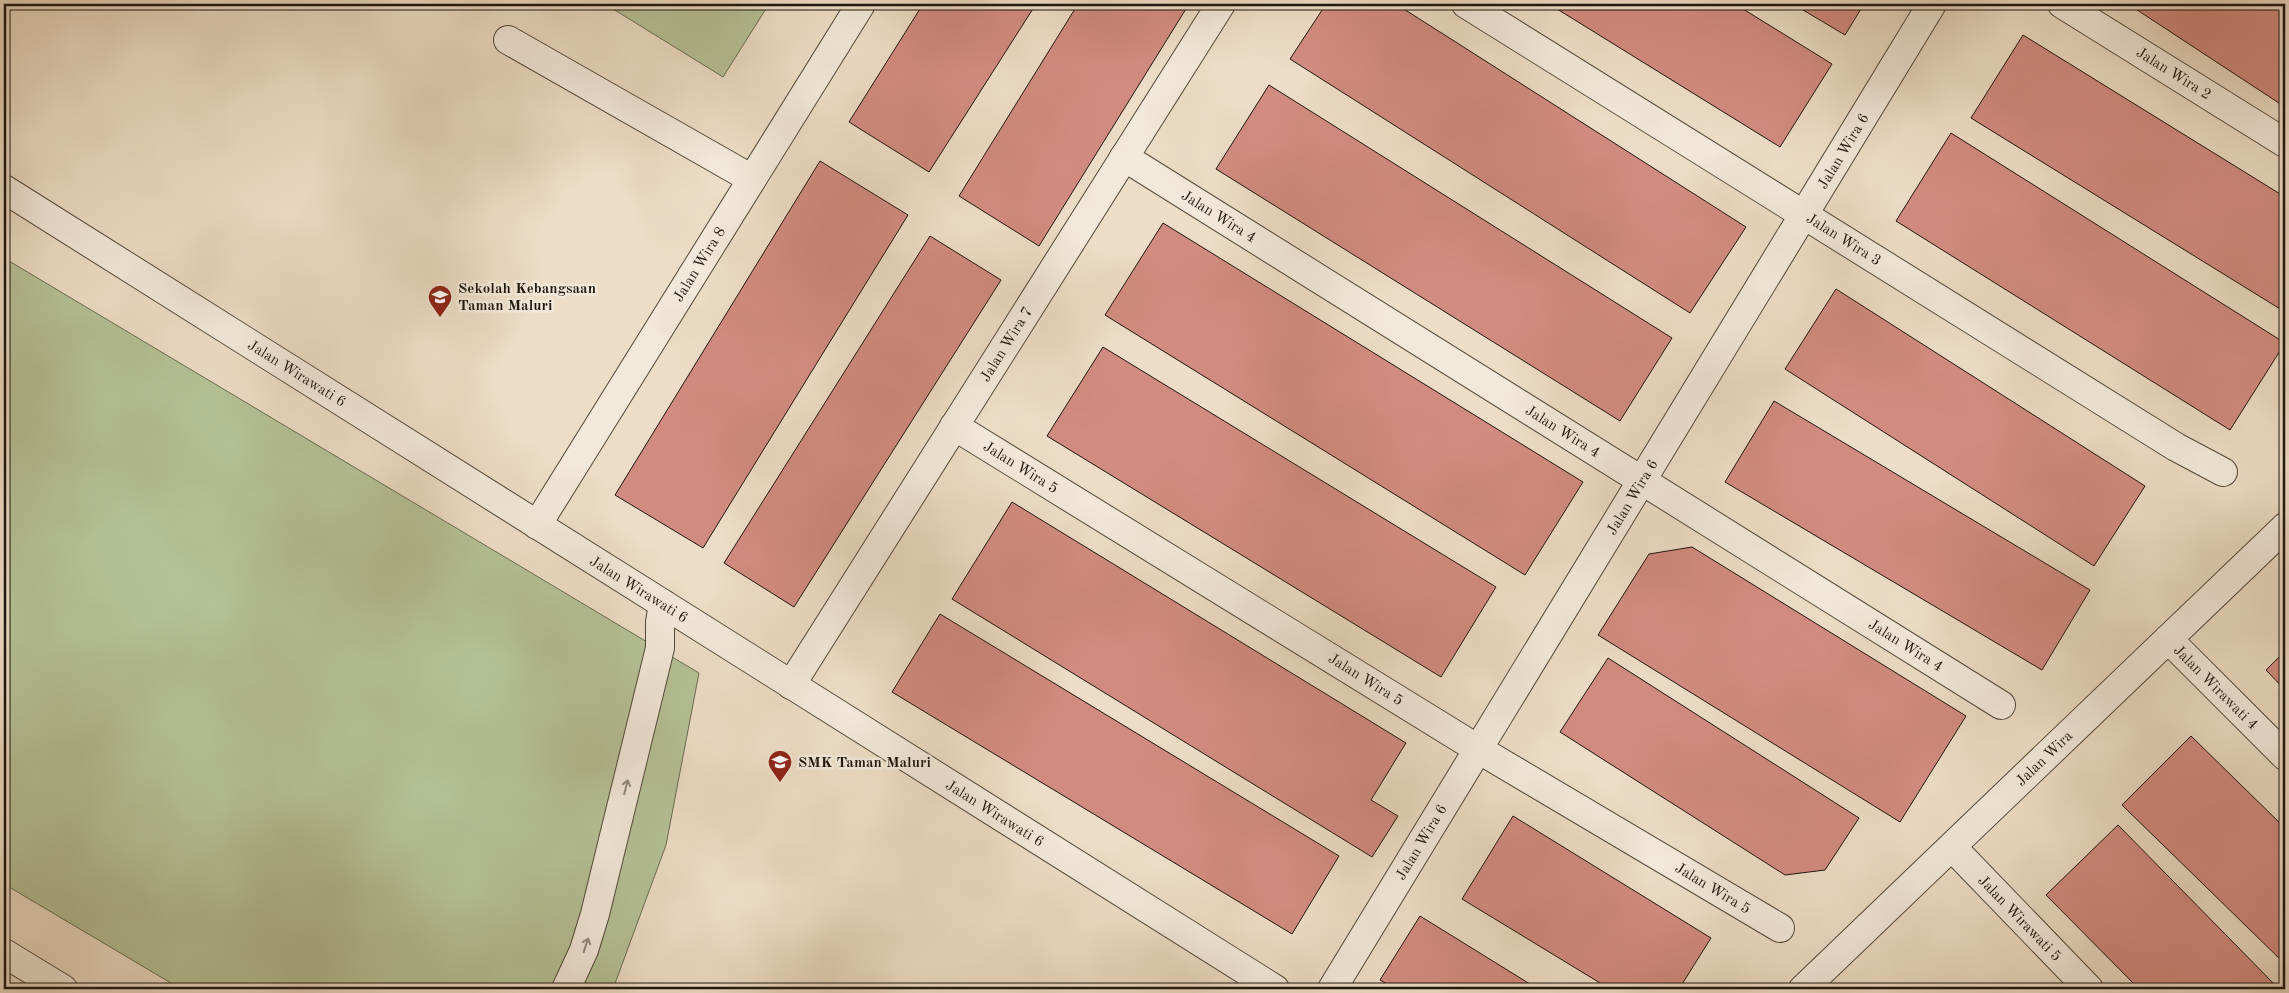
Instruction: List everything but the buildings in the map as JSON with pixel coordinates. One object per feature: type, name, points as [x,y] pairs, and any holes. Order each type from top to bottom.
[{"type":"street","name":"Jalan Wira 8","points":[[537,525],[861,4]]},
{"type":"street","name":"Jalan Wira 7","points":[[791,684],[1221,4]]},
{"type":"street","name":"Jalan Wira 3","points":[[1466,4],[2176,447],[2223,472]]},
{"type":"street","name":"Jalan Wira 6","points":[[1332,989],[1932,4]]},
{"type":"street","name":"Jalan Wira 2","points":[[2062,4],[2285,143]]},
{"type":"street","points":[[508,40],[752,179]]},
{"type":"street","name":"Jalan Wira 4","points":[[1124,156],[2001,705]]},
{"type":"street","name":"Jalan Wirawati 6","points":[[4,189],[1275,989]]},
{"type":"street","name":"Jalan Wira 5","points":[[954,426],[1478,749],[1780,928]]},
{"type":"street","name":"Jalan Wira","points":[[1803,989],[2285,527]]},
{"type":"street","points":[[566,989],[584,950],[595,914],[660,648],[660,622],[663,604]]},
{"type":"street","name":"Jalan Wirawati 4","points":[[2168,639],[2285,756]]},
{"type":"street","name":"Jalan Wirawati 5","points":[[1952,847],[2089,989]]},
{"type":"street","points":[[4,953],[63,989]]},
{"type":"green space","points":[[605,4],[769,4],[723,77]]},
{"type":"green space","points":[[4,258],[699,673],[666,845],[613,989],[181,989],[4,884]]},
{"type":"place","name":"Sekolah Kebangsaan Taman Maluri","points":[[440,318]]},
{"type":"place","name":"SMK Taman Maluri","points":[[780,783]]}]
